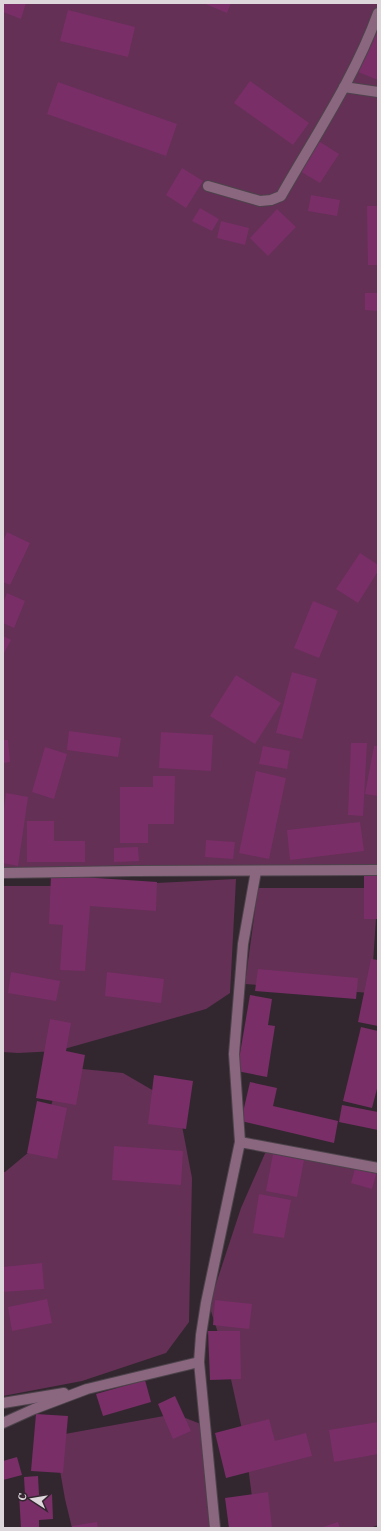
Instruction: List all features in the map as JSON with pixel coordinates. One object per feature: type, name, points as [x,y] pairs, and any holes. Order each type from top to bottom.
[{"type":"street","points":[[208,186],[260,201],[271,200],[281,196],[344,87],[378,12]]},
{"type":"street","points":[[344,87],[378,92]]},
{"type":"street","points":[[3,873],[378,870]]},
{"type":"street","points":[[214,1528],[199,1362],[206,1303],[240,1142],[234,1054],[243,944],[256,871]]},
{"type":"street","points":[[240,1142],[378,1168]]},
{"type":"street","points":[[3,1403],[87,1389],[199,1362]]},
{"type":"street","points":[[3,1423],[34,1409],[87,1389]]},
{"type":"shaded area","points":[[3,3],[378,3],[378,868],[243,868],[128,865],[3,871]]},
{"type":"shaded area","points":[[236,879],[230,993],[206,1009],[57,1051],[18,1053],[3,1052],[3,886],[97,886]]},
{"type":"shaded area","points":[[258,888],[378,888],[371,993],[245,984]]},
{"type":"shaded area","points":[[62,1067],[123,1073],[178,1105],[192,1178],[189,1322],[166,1353],[82,1381],[3,1396],[3,1172],[5,1172],[41,1142]]},
{"type":"shaded area","points":[[270,1142],[378,1167],[378,1525],[370,1528],[256,1528],[245,1443],[227,1361],[209,1305],[241,1208]]},
{"type":"shaded area","points":[[175,1414],[206,1426],[214,1528],[72,1528],[65,1499],[54,1436]]},
{"type":"building","points":[[3,3],[26,3],[21,19],[3,12]]},
{"type":"building","points":[[203,3],[231,3],[227,13]]},
{"type":"building","points":[[68,10],[135,27],[128,57],[60,41]]},
{"type":"building","points":[[378,22],[378,80],[358,72]]},
{"type":"building","points":[[250,81],[309,123],[293,145],[234,103]]},
{"type":"building","points":[[58,82],[177,124],[166,156],[47,114]]},
{"type":"building","points":[[317,140],[339,154],[320,183],[298,170]]},
{"type":"building","points":[[182,168],[203,181],[186,208],[166,195]]},
{"type":"building","points":[[311,195],[340,200],[337,216],[308,211]]},
{"type":"building","points":[[367,206],[378,206],[378,265],[368,265]]},
{"type":"building","points":[[200,208],[219,219],[212,231],[192,221]]},
{"type":"building","points":[[277,209],[296,227],[268,256],[250,238]]},
{"type":"building","points":[[221,221],[249,228],[245,245],[217,238]]},
{"type":"building","points":[[365,293],[378,293],[378,311],[365,310]]},
{"type":"building","points":[[7,532],[30,543],[10,585],[3,582],[3,542]]},
{"type":"building","points":[[360,553],[378,565],[378,571],[358,603],[336,589]]},
{"type":"building","points":[[7,593],[25,601],[14,628],[3,623],[3,603]]},
{"type":"building","points":[[313,601],[338,611],[319,658],[294,648]]},
{"type":"building","points":[[3,636],[11,640],[3,655]]},
{"type":"building","points":[[292,672],[317,679],[302,739],[276,733]]},
{"type":"building","points":[[236,675],[281,703],[255,744],[210,716]]},
{"type":"building","points":[[69,731],[121,738],[118,757],[67,750]]},
{"type":"building","points":[[161,732],[213,735],[211,771],[159,768]]},
{"type":"building","points":[[3,740],[8,740],[10,762],[3,763]]},
{"type":"building","points":[[351,743],[367,743],[363,816],[348,815]]},
{"type":"building","points":[[263,746],[290,751],[287,769],[259,764]]},
{"type":"building","points":[[374,746],[378,746],[378,796],[365,794]]},
{"type":"building","points":[[45,747],[67,754],[54,799],[32,792]]},
{"type":"building","points":[[256,771],[286,778],[269,859],[239,853]]},
{"type":"building","points":[[153,776],[175,776],[174,824],[148,824],[148,843],[120,843],[120,787],[153,787]]},
{"type":"building","points":[[6,793],[28,797],[18,866],[3,863],[3,816]]},
{"type":"building","points":[[27,821],[54,821],[54,841],[85,841],[85,862],[27,862]]},
{"type":"building","points":[[360,822],[364,851],[290,860],[287,830]]},
{"type":"building","points":[[206,840],[235,842],[233,859],[205,857]]},
{"type":"building","points":[[138,847],[139,861],[114,862],[114,848]]},
{"type":"building","points":[[51,875],[157,882],[156,911],[90,906],[85,971],[60,970],[63,925],[49,924]]},
{"type":"building","points":[[364,876],[378,876],[378,919],[364,919]]},
{"type":"building","points":[[371,959],[378,960],[378,1026],[358,1022]]},
{"type":"building","points":[[258,969],[358,978],[356,999],[255,991]]},
{"type":"building","points":[[11,972],[60,981],[56,1001],[8,993]]},
{"type":"building","points":[[107,972],[164,979],[161,1003],[105,996]]},
{"type":"building","points":[[250,995],[272,999],[268,1025],[275,1026],[267,1077],[237,1071]]},
{"type":"building","points":[[50,1019],[71,1023],[66,1051],[85,1055],[76,1105],[36,1098]]},
{"type":"building","points":[[361,1027],[378,1031],[378,1085],[372,1108],[343,1101]]},
{"type":"building","points":[[154,1075],[193,1081],[186,1129],[148,1124]]},
{"type":"building","points":[[250,1082],[277,1088],[273,1106],[338,1121],[334,1143],[241,1121]]},
{"type":"building","points":[[37,1101],[67,1108],[57,1159],[27,1153]]},
{"type":"building","points":[[342,1105],[378,1112],[378,1130],[339,1122]]},
{"type":"building","points":[[114,1146],[183,1151],[181,1185],[112,1180]]},
{"type":"building","points":[[273,1154],[304,1160],[297,1197],[266,1191]]},
{"type":"building","points":[[356,1165],[377,1171],[372,1189],[351,1183]]},
{"type":"building","points":[[259,1194],[291,1200],[284,1238],[253,1233]]},
{"type":"building","points":[[42,1263],[44,1289],[3,1292],[3,1267]]},
{"type":"building","points":[[47,1299],[52,1323],[12,1331],[8,1307]]},
{"type":"building","points":[[215,1300],[252,1304],[249,1329],[213,1325]]},
{"type":"building","points":[[208,1331],[240,1331],[241,1379],[210,1380]]},
{"type":"building","points":[[145,1380],[151,1402],[103,1416],[96,1394]]},
{"type":"building","points":[[175,1396],[191,1431],[173,1439],[158,1404]]},
{"type":"building","points":[[36,1414],[68,1416],[63,1473],[31,1471]]},
{"type":"building","points":[[269,1419],[275,1441],[306,1433],[312,1456],[226,1478],[215,1433]]},
{"type":"building","points":[[378,1422],[378,1454],[334,1462],[329,1430]]},
{"type":"building","points":[[17,1457],[22,1475],[3,1480],[3,1461]]},
{"type":"building","points":[[38,1476],[39,1495],[52,1494],[53,1519],[39,1520],[39,1528],[21,1528],[19,1494],[25,1494],[24,1477]]},
{"type":"building","points":[[268,1492],[272,1528],[229,1528],[225,1498]]},
{"type":"building","points":[[97,1522],[98,1528],[73,1528],[72,1526]]},
{"type":"building","points":[[338,1522],[340,1528],[320,1528]]}]
